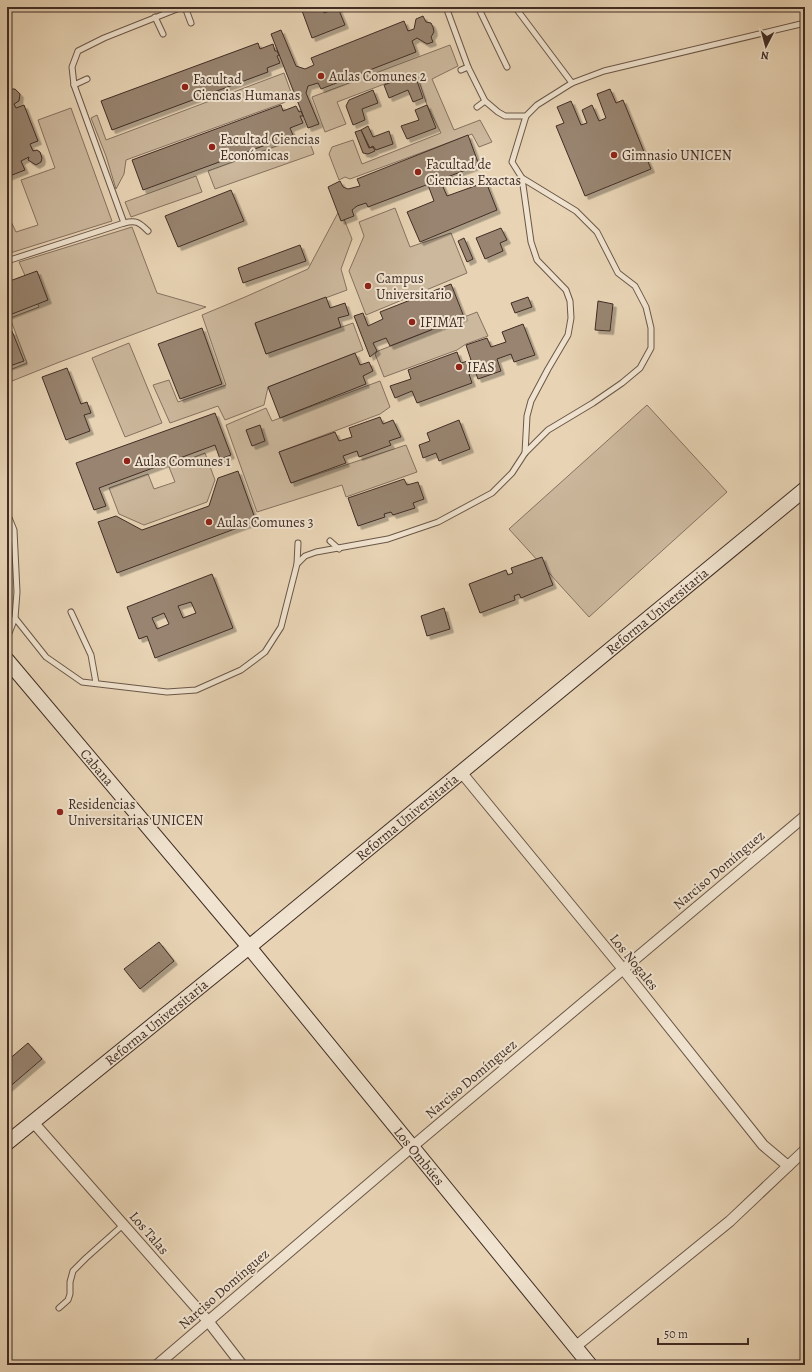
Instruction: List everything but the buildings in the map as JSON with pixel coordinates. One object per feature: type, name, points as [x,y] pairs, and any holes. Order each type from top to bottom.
[{"type":"street","name":"Reforma Universitaria","points":[[7,1143],[249,947],[805,489]]},
{"type":"street","name":"Cabana","points":[[7,660],[249,947]]},
{"type":"street","name":"Los Nogales","points":[[461,772],[623,970],[763,1145],[788,1166]]},
{"type":"street","name":"Narciso Domínguez","points":[[157,1365],[413,1146],[805,816]]},
{"type":"street","name":"Los Ombúes","points":[[249,947],[413,1146],[590,1365]]},
{"type":"street","name":"Los Talas","points":[[33,1122],[208,1321],[242,1365]]},
{"type":"street","points":[[575,1346],[730,1221],[805,1150]]},
{"type":"lane","points":[[124,223],[74,85],[72,67],[78,51],[104,38],[155,17],[184,7],[191,23]]},
{"type":"lane","points":[[446,7],[468,67],[485,101],[505,116],[526,116]]},
{"type":"lane","points":[[478,7],[507,67]]},
{"type":"lane","points":[[515,7],[572,83]]},
{"type":"lane","points":[[155,17],[163,34]]},
{"type":"lane","points":[[526,453],[527,416],[531,401],[568,335],[571,318],[570,301],[566,290],[537,260],[531,242],[522,178],[512,162],[526,116],[537,105],[572,83],[604,70],[805,23]]},
{"type":"lane","points":[[461,70],[468,67]]},
{"type":"lane","points":[[74,85],[87,79]]},
{"type":"lane","points":[[477,107],[485,101]]},
{"type":"lane","points":[[296,564],[305,556],[316,552],[388,539],[438,522],[492,493],[512,473],[526,453],[548,430],[593,403],[622,383],[640,368],[651,348],[651,328],[646,307],[635,286],[618,272],[598,232],[576,211],[522,178]]},
{"type":"lane","points":[[7,261],[133,221],[140,223],[148,231]]},
{"type":"lane","points":[[7,513],[14,530],[17,592],[15,618],[7,638]]},
{"type":"lane","points":[[330,541],[338,549]]},
{"type":"lane","points":[[15,618],[46,657],[82,682],[167,692],[196,690],[241,670],[265,652],[281,627],[296,564],[298,543]]},
{"type":"lane","points":[[71,612],[91,655],[96,683]]},
{"type":"lane","points":[[60,1308],[68,1300],[73,1271],[124,1225]]},
{"type":"shaded area","points":[[450,45],[458,66],[432,79],[454,130],[480,120],[492,142],[479,147],[472,134],[350,179],[345,177],[339,180],[329,154],[332,147],[353,140],[362,164],[441,133],[427,105],[416,72],[337,102],[346,124],[325,132],[312,97]]},
{"type":"shaded area","points":[[284,73],[293,98],[283,103],[126,160],[124,174],[116,189],[106,156],[91,118],[97,115],[106,140]]},
{"type":"shaded area","points":[[71,108],[112,221],[7,254],[7,213],[16,232],[38,225],[21,180],[55,168],[38,120]]},
{"type":"shaded area","points":[[307,135],[314,154],[215,189],[208,171]]},
{"type":"shaded area","points":[[196,176],[202,192],[131,217],[125,202]]},
{"type":"shaded area","points":[[395,208],[410,247],[451,233],[467,273],[366,315],[349,271],[364,236],[359,222]]},
{"type":"shaded area","points":[[340,209],[352,239],[341,269],[347,290],[255,324],[266,354],[353,323],[363,350],[268,387],[264,405],[225,420],[218,406],[170,423],[153,385],[169,380],[178,402],[226,385],[202,315],[308,269]]},
{"type":"shaded area","points":[[132,227],[157,293],[206,307],[7,383],[7,371],[27,363],[10,318],[39,307],[19,262]]},
{"type":"shaded area","points":[[477,312],[488,336],[466,344],[457,350],[384,377],[375,354],[378,351]]},
{"type":"shaded area","points":[[129,343],[162,423],[125,437],[92,358]]},
{"type":"shaded area","points":[[380,381],[390,407],[380,414],[279,452],[291,483],[406,445],[417,472],[346,497],[342,485],[257,512],[226,425],[266,408],[272,421]]},
{"type":"shaded area","points":[[647,405],[727,492],[589,617],[509,529]]},
{"type":"shaded area","points":[[205,453],[215,480],[207,502],[144,525],[119,514],[109,488],[148,474],[154,489],[175,482],[169,467]]},
{"type":"shaded area","points":[[7,513],[14,530],[15,618],[7,638]]},
{"type":"place","name":"Aulas Comunes 2","points":[[321,76]]},
{"type":"place","name":"Facultad Ciencias Humanas","points":[[185,87]]},
{"type":"place","name":"Facultad Ciencias Económicas","points":[[212,147]]},
{"type":"place","name":"Gimnasio UNICEN","points":[[614,155]]},
{"type":"place","name":"Facultad de Ciencias Exactas","points":[[418,172]]},
{"type":"place","name":"Campus Universitario","points":[[368,286]]},
{"type":"place","name":"IFIMAT","points":[[412,322]]},
{"type":"place","name":"IFAS","points":[[459,367]]},
{"type":"place","name":"Aulas Comunes 1","points":[[127,461]]},
{"type":"place","name":"Aulas Comunes 3","points":[[209,522]]},
{"type":"place","name":"Residencias Universitarias UNICEN","points":[[60,812]]}]
